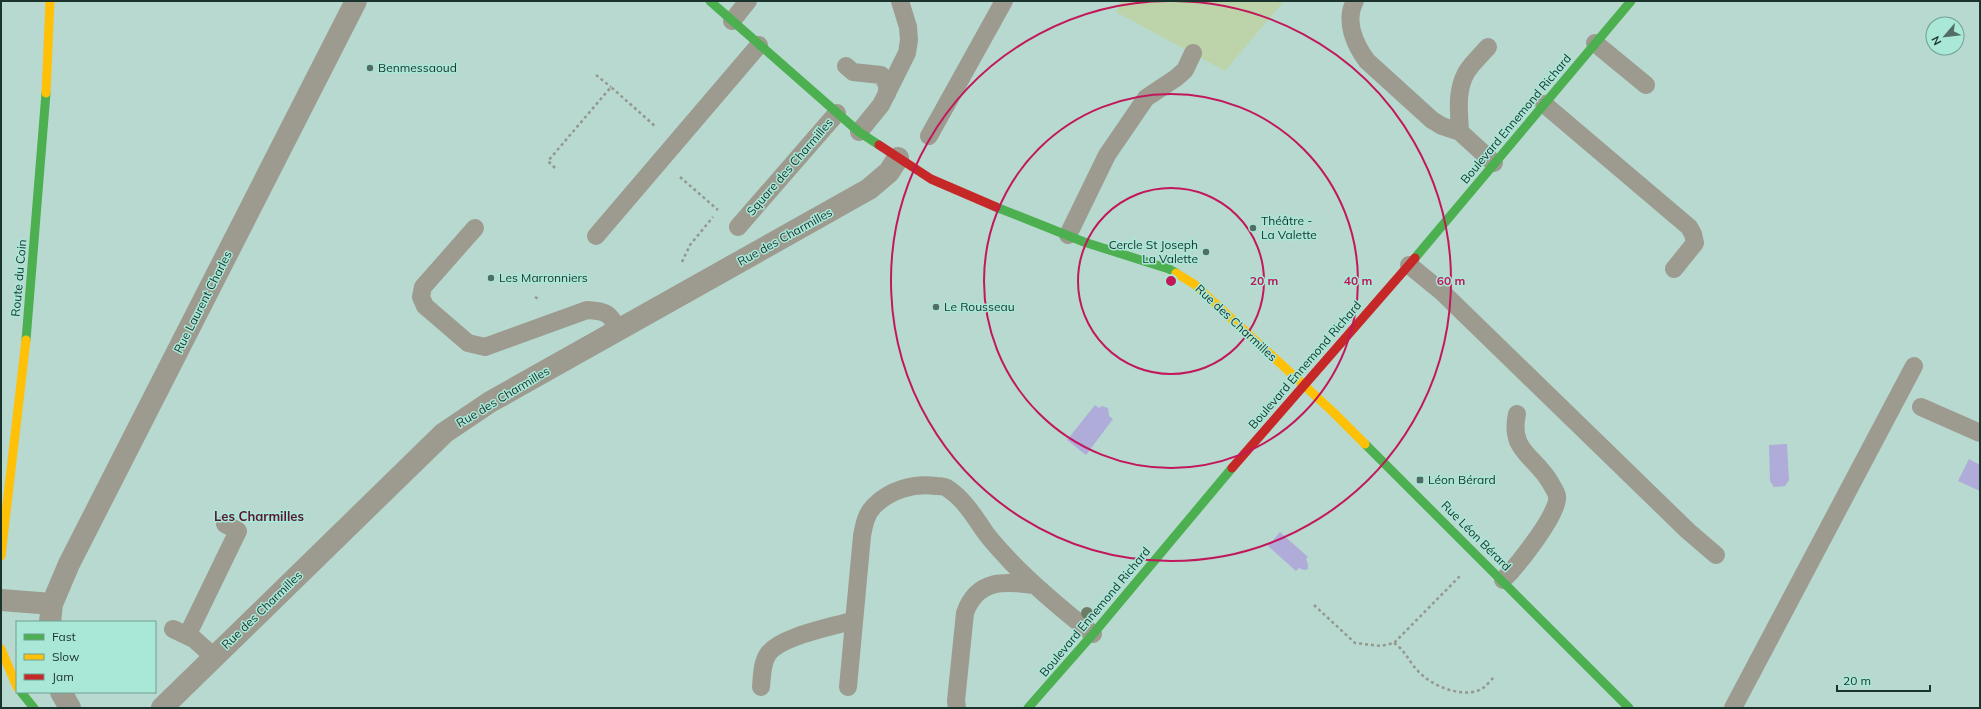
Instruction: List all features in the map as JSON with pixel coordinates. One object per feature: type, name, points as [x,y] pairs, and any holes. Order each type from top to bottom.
[{"type":"street","name":"Route du Coin","points":[[1,556],[4,511],[30,304],[48,54],[50,1]]},
{"type":"street","name":"Rue Laurent Charles","points":[[1,600],[51,613],[69,564],[356,1]]},
{"type":"street","name":"Square des Charmilles","points":[[710,1],[837,113]]},
{"type":"street","name":"Boulevard Ennemond Richard","points":[[1028,708],[1093,634],[1304,384],[1408,265],[1631,1]]},
{"type":"street","name":"Rue des Charmilles","points":[[837,113],[859,132],[932,179],[1000,209],[1068,235],[1169,269],[1194,284],[1304,384]]},
{"type":"street","name":"Rue des Charmilles","points":[[162,708],[444,433],[490,402],[869,190],[885,176],[898,158]]},
{"type":"street","name":"Rue Léon Bérard","points":[[1304,384],[1503,580],[1629,708]]},
{"type":"street","points":[[1,649],[16,685]]},
{"type":"street","points":[[22,693],[34,708]]},
{"type":"street","points":[[62,693],[70,708]]},
{"type":"lane","points":[[732,20],[748,1]]},
{"type":"lane","points":[[859,132],[881,105],[907,53],[909,40],[908,27],[900,1]]},
{"type":"lane","points":[[928,136],[1004,1]]},
{"type":"lane","points":[[1355,1],[1350,19],[1353,36],[1359,51],[1367,61],[1432,120],[1442,126],[1460,132],[1494,163]]},
{"type":"lane","points":[[1595,44],[1646,85]]},
{"type":"lane","points":[[596,236],[759,45]]},
{"type":"lane","points":[[1460,132],[1459,96],[1461,85],[1466,73],[1488,47]]},
{"type":"lane","points":[[1068,235],[1107,155],[1146,98],[1176,78],[1185,70],[1193,53]]},
{"type":"lane","points":[[846,66],[853,72],[881,75],[887,84],[887,94]]},
{"type":"lane","points":[[1544,104],[1689,228],[1693,234],[1695,243],[1674,269]]},
{"type":"lane","name":"Square des Charmilles","points":[[738,227],[837,113]]},
{"type":"lane","points":[[475,228],[423,287],[421,297],[425,306],[468,343],[485,347],[587,310],[602,311],[610,315],[619,330]]},
{"type":"lane","points":[[1408,265],[1442,292],[1671,516],[1716,555]]},
{"type":"lane","points":[[1733,708],[1914,366]]},
{"type":"lane","points":[[1921,407],[1980,433]]},
{"type":"lane","points":[[1503,580],[1524,557],[1555,508],[1557,496],[1548,479],[1519,444],[1514,428],[1517,414]]},
{"type":"lane","points":[[848,687],[862,536],[866,519],[874,506],[890,494],[909,486],[929,485],[946,487],[960,498],[973,513],[985,533],[1034,585],[1093,634]]},
{"type":"lane","points":[[214,657],[180,632],[238,531],[225,524]]},
{"type":"lane","points":[[957,708],[956,701],[965,613],[969,603],[983,589],[995,583],[1012,582],[1034,585]]},
{"type":"lane","points":[[761,687],[764,662],[768,653],[776,646],[786,639],[854,620]]},
{"type":"path","points":[[596,75],[675,143]]},
{"type":"path","points":[[555,168],[548,161],[611,87]]},
{"type":"path","points":[[684,180],[719,211]]},
{"type":"path","points":[[680,266],[690,245]]},
{"type":"path","points":[[1314,605],[1355,643],[1381,646],[1394,643],[1461,575]]},
{"type":"path","points":[[1394,643],[1404,652],[1418,672],[1440,686],[1454,690],[1476,691],[1484,688],[1494,677]]},
{"type":"green space","points":[[1122,1],[1284,1],[1225,71],[1116,12]]},
{"type":"water","points":[[1095,405],[1099,408],[1102,406],[1108,408],[1109,416],[1113,419],[1086,455],[1067,440]]},
{"type":"water","points":[[1787,444],[1789,480],[1785,486],[1774,487],[1770,481],[1769,445]]},
{"type":"water","points":[[1969,459],[1980,465],[1980,491],[1958,481]]},
{"type":"water","points":[[1280,532],[1308,557],[1306,559],[1308,569],[1304,570],[1299,568],[1296,571],[1268,546]]},
{"type":"traffic: fast","points":[[710,1],[859,132],[879,145]]},
{"type":"traffic: fast","points":[[1415,258],[1631,1]]},
{"type":"traffic: fast","points":[[26,340],[46,93]]},
{"type":"traffic: fast","points":[[996,207],[1084,242],[1169,269],[1176,273]]},
{"type":"traffic: fast","points":[[1365,444],[1629,708]]},
{"type":"traffic: fast","points":[[1028,708],[1093,634],[1232,468]]},
{"type":"traffic: fast","points":[[22,693],[34,708]]},
{"type":"traffic: slow","points":[[46,93],[50,1]]},
{"type":"traffic: slow","points":[[1176,273],[1194,284],[1333,412],[1365,444]]},
{"type":"traffic: slow","points":[[1,556],[26,340]]},
{"type":"traffic: slow","points":[[1,649],[16,685]]},
{"type":"traffic: jam","points":[[879,145],[931,179],[996,207]]},
{"type":"traffic: jam","points":[[1232,468],[1415,258]]},
{"type":"place","name":"Benmessaoud","points":[[370,68]]},
{"type":"place","name":"Théâtre - La Valette","points":[[1253,228]]},
{"type":"place","name":"Cercle St Joseph La Valette","points":[[1206,252]]},
{"type":"place","name":"Les Marronniers","points":[[491,278]]},
{"type":"place","name":"Le Rousseau","points":[[936,307]]},
{"type":"place","name":"Léon Bérard","points":[[1420,480]]},
{"type":"district","name":"Les Charmilles","points":[[259,516]]}]
